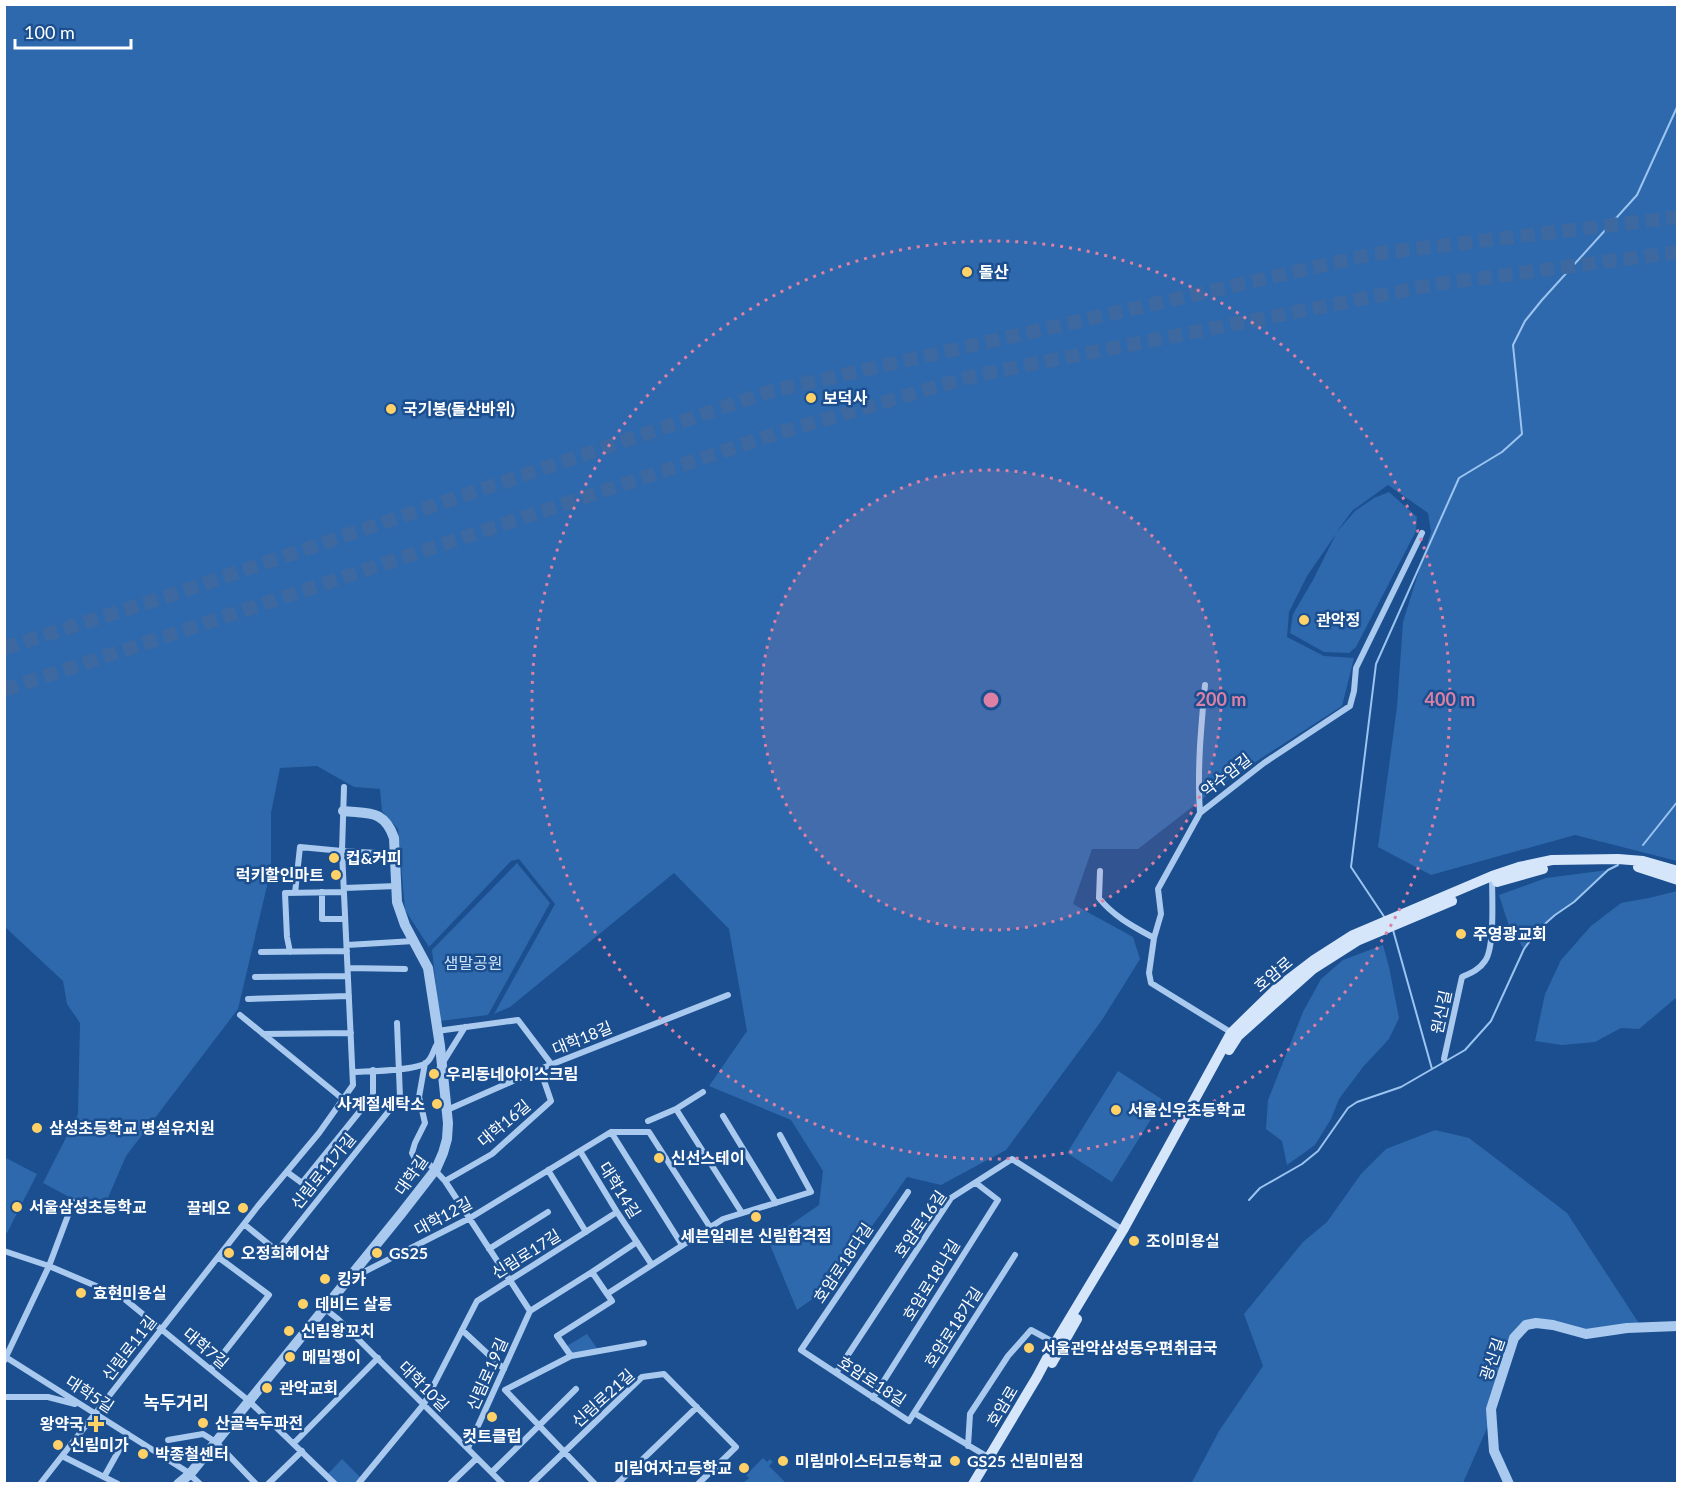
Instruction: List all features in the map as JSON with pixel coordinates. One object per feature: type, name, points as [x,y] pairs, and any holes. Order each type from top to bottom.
[{"type":"main road","name":"호암로","points":[[973,1484],[1123,1230],[1234,1035],[1275,989],[1353,935],[1519,867],[1552,860],[1618,859],[1643,861],[1677,871]]},
{"type":"main road","points":[[978,1484],[1053,1362],[1139,1213],[1234,1035],[1313,969],[1357,941],[1492,880],[1552,866],[1618,863],[1641,867],[1677,880]]},
{"type":"street","name":"약수암길","points":[[1234,1035],[1151,983],[1149,973],[1154,938],[1161,914],[1158,889],[1200,813],[1264,763],[1350,706],[1356,668],[1422,533]]},
{"type":"street","points":[[1200,813],[1198,791],[1205,685]]},
{"type":"street","name":"신림로11길","points":[[40,1484],[244,1224],[319,1133],[353,1085],[342,851],[344,787]]},
{"type":"street","name":"대학길","points":[[178,1484],[322,1307],[348,1280],[443,1154],[447,1139],[447,1110],[428,968],[411,941],[399,909],[394,886],[392,854],[395,844],[391,831],[383,818],[377,815],[343,813]]},
{"type":"street","points":[[295,893],[300,846],[392,854]]},
{"type":"street","points":[[1100,871],[1099,898],[1105,906],[1132,926],[1154,938]]},
{"type":"street","name":"원신길","points":[[1444,1059],[1462,977],[1474,972],[1486,961],[1490,950],[1492,880]]},
{"type":"street","points":[[290,952],[285,893],[394,886]]},
{"type":"street","points":[[322,892],[322,919],[345,919]]},
{"type":"street","points":[[261,952],[347,948],[411,941],[421,968],[437,1040],[433,1055],[425,1064],[419,1097],[425,1123],[415,1143],[412,1154],[415,1159],[407,1177]]},
{"type":"street","points":[[348,968],[405,969]]},
{"type":"street","points":[[255,977],[348,975]]},
{"type":"street","name":"대학18길","points":[[447,1110],[540,1069],[728,995]]},
{"type":"street","points":[[248,999],[349,996]]},
{"type":"street","points":[[240,1015],[344,1100]]},
{"type":"street","points":[[437,1040],[465,1027],[518,1020],[552,1065]]},
{"type":"street","points":[[398,1023],[399,1069]]},
{"type":"street","points":[[322,1307],[433,1167],[442,1136],[443,1123],[440,1069],[465,1027]]},
{"type":"street","points":[[263,1034],[351,1034]]},
{"type":"street","points":[[353,1072],[399,1069],[425,1064]]},
{"type":"street","name":"신림로11가길","points":[[244,1224],[277,1251],[400,1097],[399,1069]]},
{"type":"street","name":"대학16길","points":[[445,1181],[492,1154],[551,1101],[540,1069]]},
{"type":"street","points":[[287,1172],[303,1184],[373,1095],[373,1070]]},
{"type":"street","points":[[648,1121],[676,1109],[703,1092]]},
{"type":"street","points":[[676,1109],[742,1213]]},
{"type":"street","points":[[723,1116],[776,1203]]},
{"type":"street","points":[[611,1132],[649,1132],[710,1227]]},
{"type":"street","name":"대학12길","points":[[348,1280],[470,1218],[611,1132]]},
{"type":"street","name":"대학14길","points":[[611,1132],[682,1245]]},
{"type":"street","points":[[607,1294],[723,1219],[811,1192],[780,1135]]},
{"type":"street","name":"대학14길","points":[[580,1151],[652,1265]]},
{"type":"street","name":"호암로16길","points":[[836,1373],[951,1198],[1012,1159],[1123,1230]]},
{"type":"street","points":[[433,1167],[470,1218],[530,1311]]},
{"type":"street","points":[[548,1170],[586,1232]]},
{"type":"street","name":"호암로18나길","points":[[873,1398],[998,1200],[976,1183]]},
{"type":"street","name":"호암로18다길","points":[[801,1350],[908,1192]]},
{"type":"street","points":[[49,1266],[73,1202]]},
{"type":"street","points":[[489,1249],[548,1212]]},
{"type":"street","name":"신림로17길","points":[[358,1484],[424,1404],[477,1301],[617,1212]]},
{"type":"street","name":"대학14길","points":[[530,1311],[637,1242]]},
{"type":"street","name":"대학7길","points":[[4,1251],[49,1266],[122,1297],[247,1400],[302,1450],[335,1484]]},
{"type":"street","name":"호암로18가길","points":[[914,1413],[1015,1255]]},
{"type":"street","points":[[211,1369],[269,1295],[218,1257]]},
{"type":"street","name":"대학5길","points":[[49,1266],[5,1358],[188,1472],[200,1484]]},
{"type":"street","points":[[571,1356],[557,1336],[612,1301],[592,1272]]},
{"type":"street","name":"대학10길","points":[[322,1307],[338,1319],[378,1358],[503,1484]]},
{"type":"street","name":"신림로19길","points":[[468,1448],[530,1311]]},
{"type":"street","name":"광신길","points":[[1509,1484],[1494,1451],[1491,1408],[1514,1338],[1526,1325],[1536,1323],[1553,1325],[1586,1334],[1627,1328],[1677,1326]]},
{"type":"street","points":[[462,1330],[504,1369]]},
{"type":"street","name":"호암로","points":[[968,1446],[970,1414],[1008,1356],[1031,1330],[1055,1343]]},
{"type":"street","points":[[506,1390],[571,1356],[644,1343]]},
{"type":"street","name":"호암로18길","points":[[801,1350],[909,1421],[914,1413],[988,1457]]},
{"type":"street","points":[[294,1443],[378,1358]]},
{"type":"street","name":"신림로21길","points":[[531,1484],[642,1377],[664,1374],[696,1407]]},
{"type":"street","points":[[498,1383],[595,1484]]},
{"type":"street","points":[[492,1472],[576,1389]]},
{"type":"street","points":[[4,1397],[48,1397],[79,1405],[95,1413]]},
{"type":"street","points":[[617,1484],[696,1407],[736,1447],[698,1484]]},
{"type":"street","points":[[105,1477],[128,1434]]},
{"type":"street","points":[[168,1440],[203,1434],[256,1484]]},
{"type":"street","points":[[268,1484],[302,1450]]},
{"type":"street","points":[[62,1455],[118,1484]]},
{"type":"street","points":[[450,1484],[477,1458]]},
{"type":"street","name":"대학길","points":[[170,1484],[188,1472]]},
{"type":"green space","points":[[4,5],[1677,5],[1677,861],[1575,835],[1431,875],[1378,847],[1397,707],[1403,622],[1431,532],[1428,513],[1388,485],[1352,511],[1336,533],[1355,511],[1374,498],[1389,492],[1417,517],[1416,531],[1356,647],[1349,653],[1324,652],[1290,633],[1293,614],[1336,534],[1307,576],[1289,612],[1287,637],[1324,656],[1354,658],[1342,706],[1223,783],[1138,849],[1092,849],[1073,904],[1133,937],[1140,959],[1102,1020],[1006,1150],[941,1185],[907,1177],[828,1288],[797,1310],[768,1240],[819,1205],[823,1171],[791,1120],[709,1086],[747,1031],[729,929],[674,873],[510,1007],[494,1014],[555,904],[519,859],[511,861],[429,947],[405,910],[398,829],[382,811],[380,789],[354,787],[317,766],[280,768],[271,813],[271,869],[238,1009],[126,1156],[101,1214],[43,1183],[78,1114],[80,1023],[67,1004],[63,981],[5,927]]},
{"type":"green space","name":"샘말공원","points":[[517,863],[550,903],[488,1015],[440,1021],[432,950]]},
{"type":"green space","points":[[1608,870],[1574,902],[1538,930],[1524,949],[1509,926],[1499,895],[1546,878]]},
{"type":"green space","points":[[1677,891],[1677,997],[1639,1029],[1621,1028],[1595,1042],[1562,1045],[1535,1041],[1545,994],[1561,960],[1591,926],[1621,903]]},
{"type":"green space","points":[[1383,945],[1399,1018],[1389,1039],[1363,1067],[1339,1099],[1331,1119],[1315,1145],[1287,1165],[1282,1141],[1266,1129],[1268,1100],[1303,1012],[1321,979],[1343,960]]},
{"type":"green space","points":[[1118,1071],[1163,1100],[1112,1182],[1067,1153]]},
{"type":"green space","points":[[1435,1130],[1469,1138],[1567,1213],[1640,1325],[1586,1334],[1553,1325],[1520,1331],[1491,1419],[1463,1483],[1191,1484],[1219,1431],[1263,1366],[1244,1314],[1303,1242],[1327,1222],[1361,1174],[1386,1149]]},
{"type":"green space","name":"서울삼성초등학교","points":[[4,1157],[37,1174],[7,1233],[4,1232]]},
{"type":"green space","points":[[587,1334],[599,1351],[571,1356],[565,1347]]},
{"type":"green space","points":[[763,1458],[767,1462],[770,1459],[773,1462],[769,1466],[786,1483],[743,1483],[749,1478],[746,1475]]},
{"type":"green space","points":[[342,1459],[361,1478],[356,1483],[337,1483],[327,1475]]},
{"type":"waterway","points":[[1385,918],[1351,867],[1376,664],[1459,478],[1502,452],[1522,434],[1513,345],[1525,321],[1637,195],[1678,105]]},
{"type":"waterway","points":[[1643,845],[1678,801]]},
{"type":"waterway","points":[[1249,1200],[1260,1188],[1302,1164],[1318,1151],[1348,1108],[1357,1102],[1401,1087],[1465,1050],[1491,1021],[1524,949],[1538,930],[1574,902],[1608,870],[1618,865]]},
{"type":"waterway","points":[[1393,930],[1432,1069]]},
{"type":"tunnel","points":[[4,648],[162,598],[768,392],[1373,254],[1678,217]]},
{"type":"tunnel","points":[[4,690],[778,433],[977,375],[1437,284],[1678,252]]},
{"type":"place","name":"돌산","points":[[967,272]]},
{"type":"place","name":"보덕사","points":[[811,398]]},
{"type":"place","name":"국기봉(돌산바위)","points":[[391,409]]},
{"type":"place","name":"관악정","points":[[1304,620]]},
{"type":"place","name":"컵&커피","points":[[334,858]]},
{"type":"place","name":"럭키할인마트","points":[[336,875]]},
{"type":"place","name":"주영광교회","points":[[1461,934]]},
{"type":"place","name":"우리동네아이스크림","points":[[434,1074]]},
{"type":"place","name":"사계절세탁소","points":[[437,1104]]},
{"type":"place","name":"서울신우초등학교","points":[[1116,1110]]},
{"type":"place","name":"삼성초등학교 병설유치원","points":[[37,1128]]},
{"type":"place","name":"신선스테이","points":[[659,1158]]},
{"type":"place","name":"서울삼성초등학교","points":[[17,1207]]},
{"type":"place","name":"끌레오","points":[[243,1208]]},
{"type":"place","name":"세븐일레븐 신림합격점","points":[[756,1217]]},
{"type":"place","name":"조이미용실","points":[[1134,1241]]},
{"type":"place","name":"오정희헤어샵","points":[[229,1253]]},
{"type":"place","name":"GS25","points":[[377,1253]]},
{"type":"place","name":"킹카","points":[[325,1279]]},
{"type":"place","name":"효현미용실","points":[[81,1293]]},
{"type":"place","name":"데비드 살롱","points":[[303,1304]]},
{"type":"place","name":"신림왕꼬치","points":[[289,1331]]},
{"type":"place","name":"서울관악삼성동우편취급국","points":[[1029,1348]]},
{"type":"place","name":"메밀쟁이","points":[[290,1357]]},
{"type":"place","name":"관악교회","points":[[267,1388]]},
{"type":"place","name":"컷트클럽","points":[[492,1417]]},
{"type":"place","name":"산골녹두파전","points":[[203,1423]]},
{"type":"place","name":"왕약국","points":[[96,1424]]},
{"type":"place","name":"신림미가","points":[[58,1445]]},
{"type":"place","name":"박종철센터","points":[[143,1454]]},
{"type":"place","name":"미림마이스터고등학교","points":[[783,1461]]},
{"type":"place","name":"GS25 신림미림점","points":[[955,1461]]},
{"type":"place","name":"미림여자고등학교","points":[[744,1468]]},
{"type":"district","name":"녹두거리","points":[[176,1403]]}]
